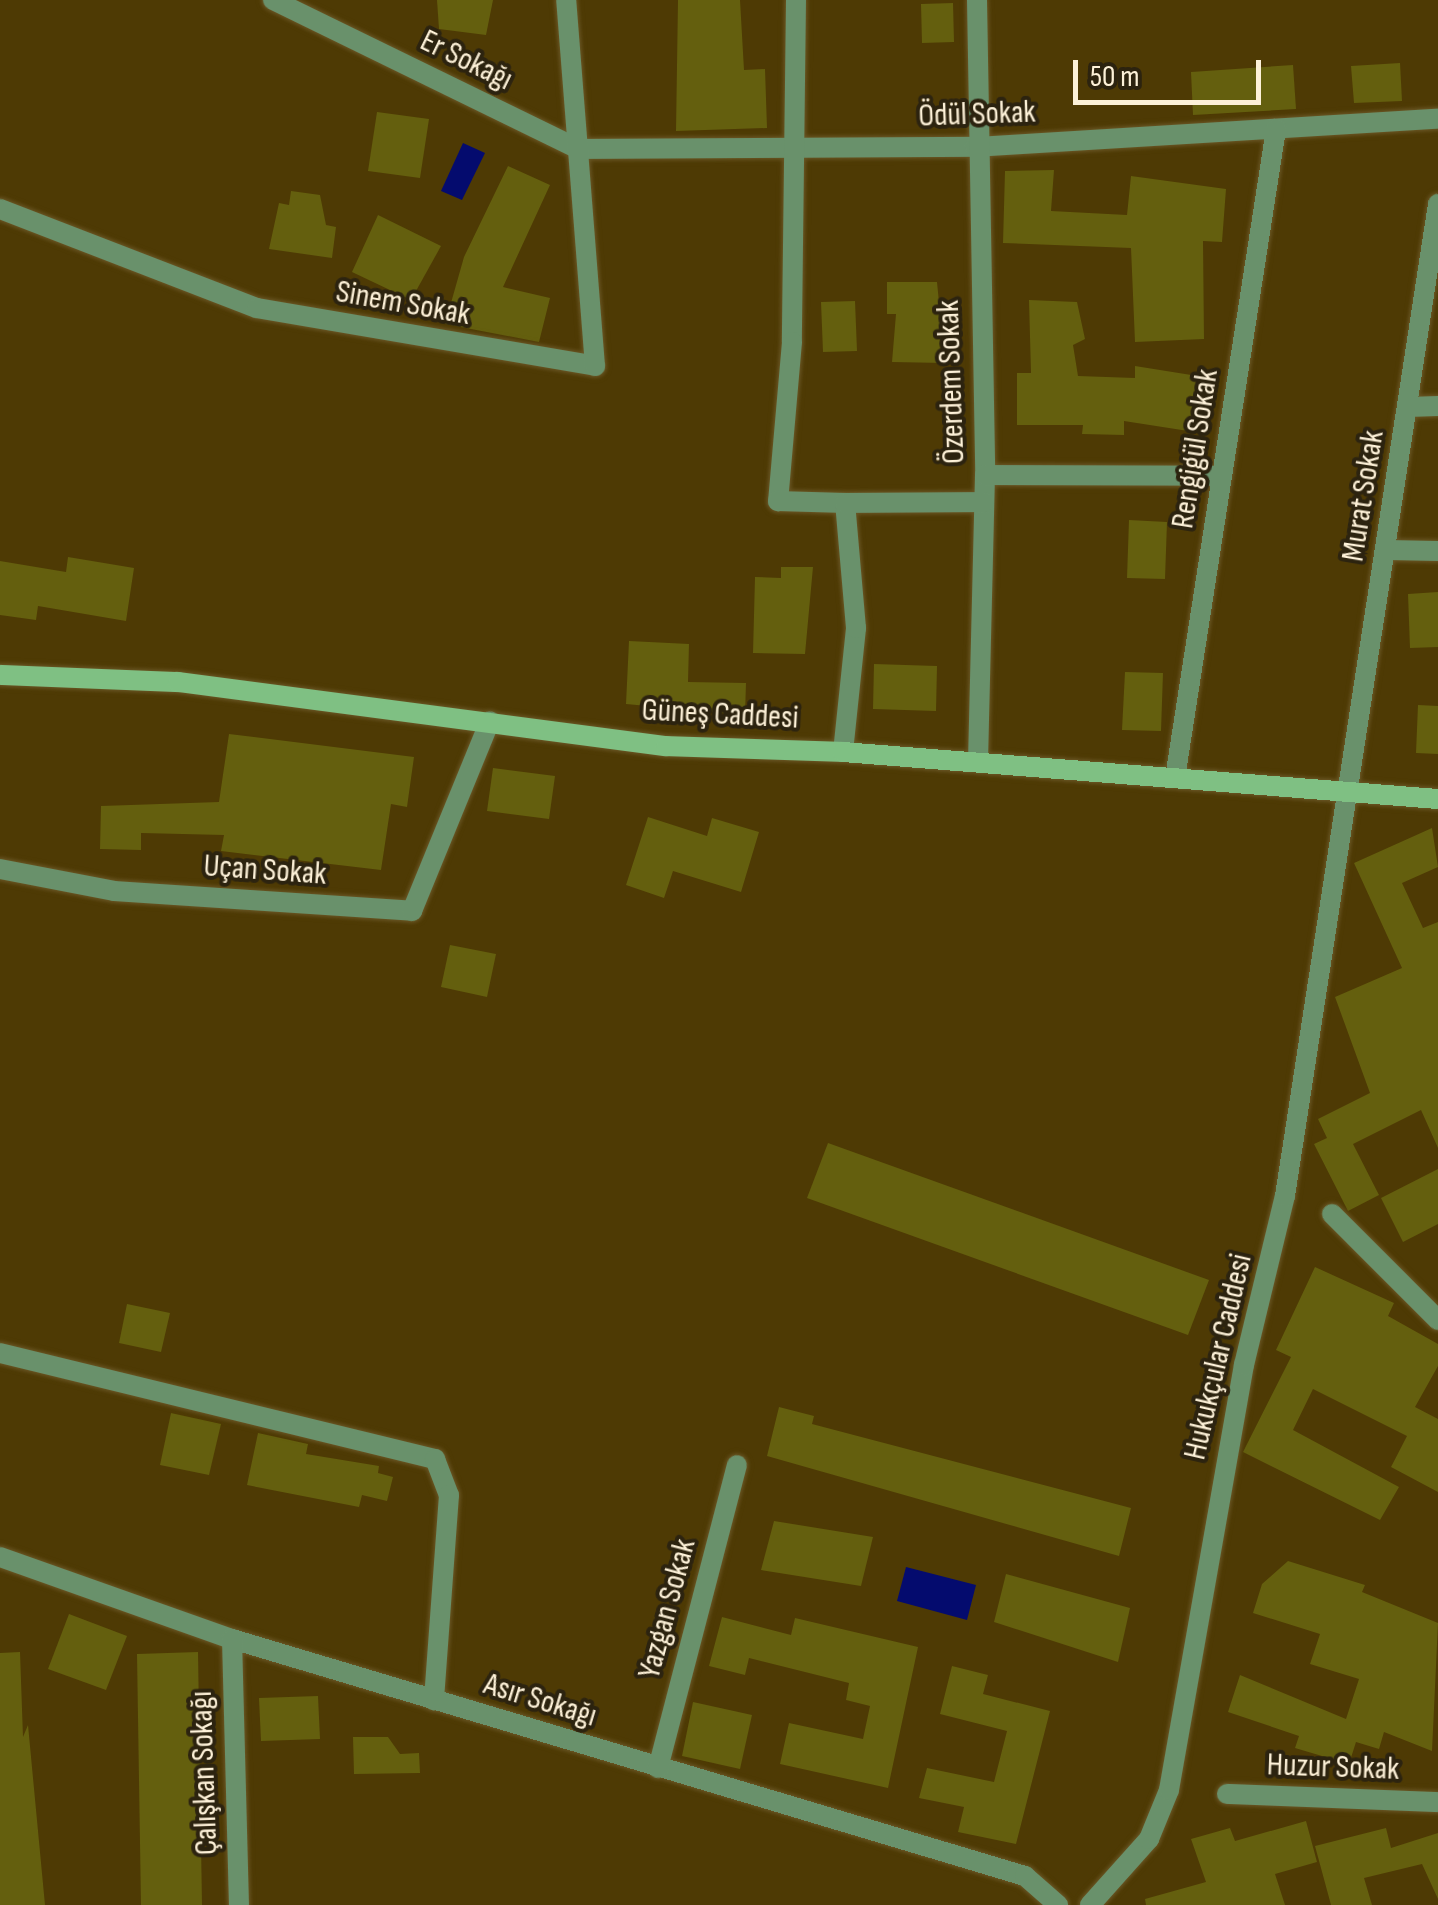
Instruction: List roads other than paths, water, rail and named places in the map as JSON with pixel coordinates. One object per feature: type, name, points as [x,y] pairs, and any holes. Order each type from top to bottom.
[{"type":"main road","name":"Güneş Caddesi","points":[[0,675],[178,682],[666,746],[844,752],[1175,778],[1345,797],[1438,799]]},
{"type":"street","name":"Er Sokağı","points":[[273,0],[579,149]]},
{"type":"street","points":[[566,0],[579,149]]},
{"type":"street","points":[[796,0],[792,342],[778,501],[984,502]]},
{"type":"street","name":"Özerdem Sokak","points":[[977,0],[976,147],[985,474],[978,762]]},
{"type":"street","name":"Ödül Sokak","points":[[579,149],[792,151],[976,147],[1438,118]]},
{"type":"street","name":"Rengigül Sokak","points":[[1175,778],[1276,129]]},
{"type":"street","name":"Sinem Sokak","points":[[0,209],[75,244],[257,308],[595,366],[579,149]]},
{"type":"street","name":"Murat Sokak","points":[[1345,797],[1387,550],[1438,204]]},
{"type":"street","points":[[1408,407],[1438,406]]},
{"type":"street","points":[[985,474],[1222,476]]},
{"type":"street","points":[[844,752],[856,628],[845,503]]},
{"type":"street","points":[[1387,550],[1438,550]]},
{"type":"street","name":"Uçan Sokak","points":[[0,869],[114,891],[412,912],[490,721]]},
{"type":"street","name":"Hukukçular Caddesi","points":[[1090,1905],[1149,1839],[1169,1790],[1236,1404],[1285,1196],[1345,797]]},
{"type":"street","points":[[1332,1214],[1438,1320]]},
{"type":"street","points":[[0,1353],[434,1459],[450,1495],[434,1700]]},
{"type":"street","name":"Yazgan Sokak","points":[[658,1768],[736,1465]]},
{"type":"street","name":"Asır Sokağı","points":[[0,1557],[232,1640],[1026,1876],[1058,1905]]},
{"type":"street","name":"Çalışkan Sokağı","points":[[232,1640],[238,1905]]},
{"type":"street","name":"Huzur Sokak","points":[[1227,1794],[1438,1802]]}]
